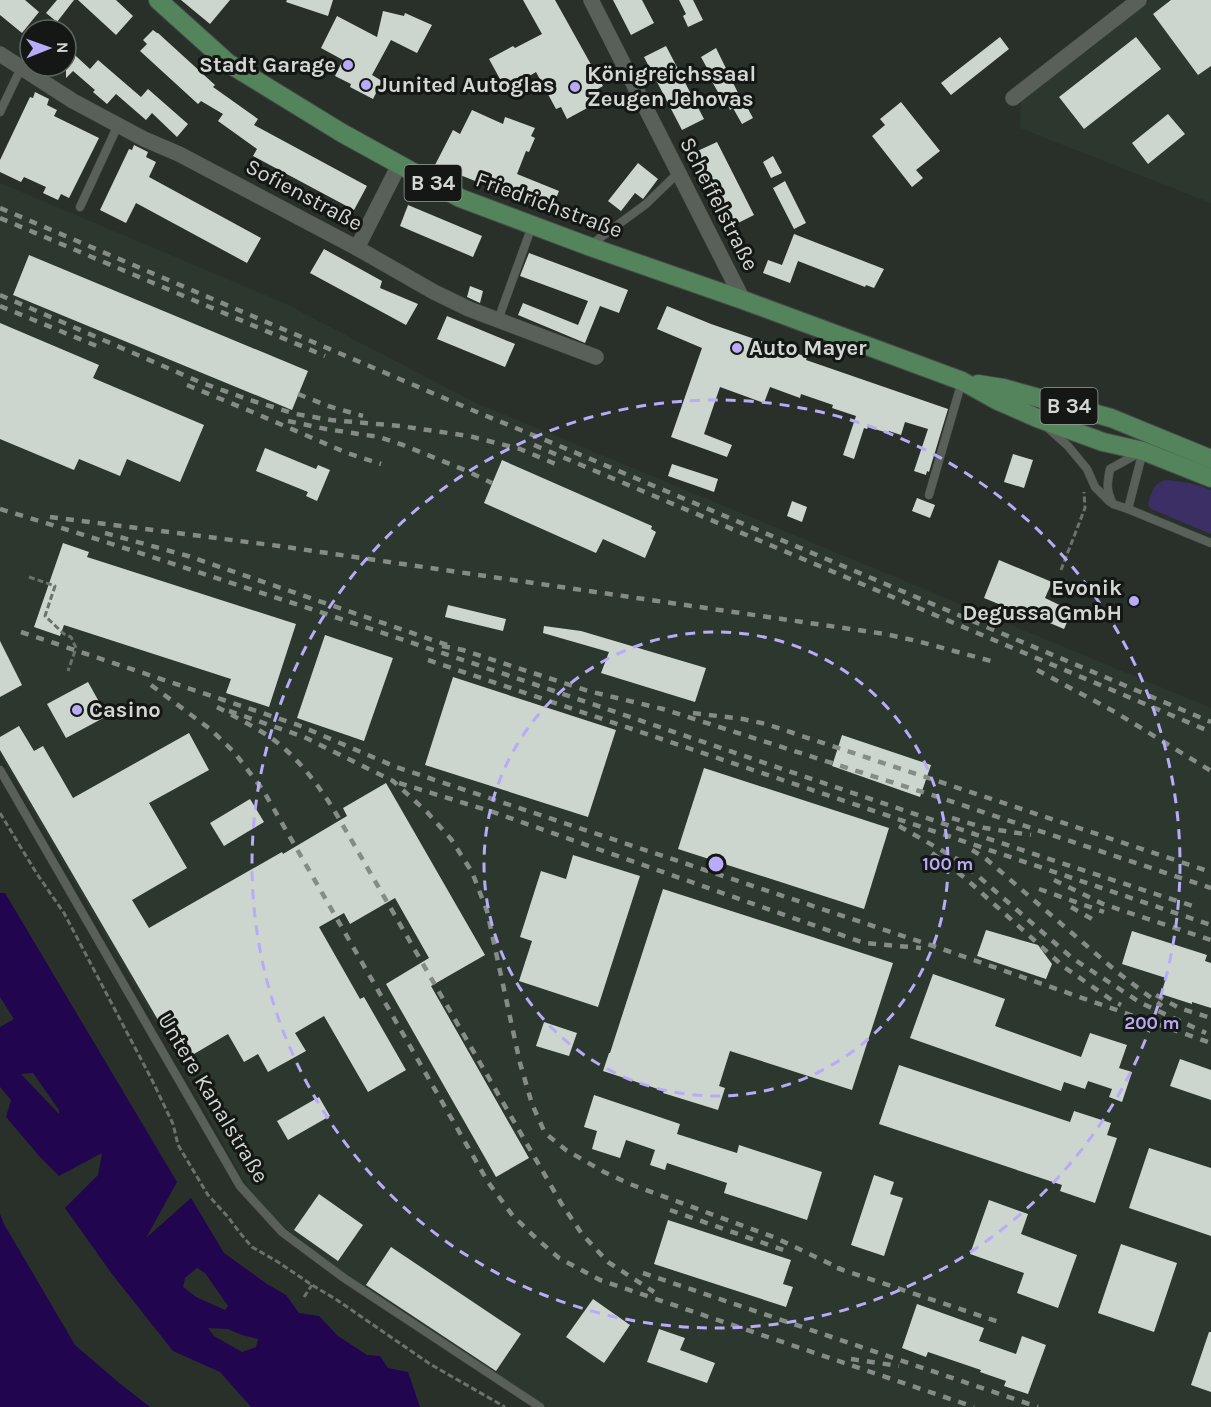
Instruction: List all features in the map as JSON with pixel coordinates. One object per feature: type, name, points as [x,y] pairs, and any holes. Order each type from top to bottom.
[{"type":"main road","name":"Friedrichstraße","points":[[158,0],[228,63],[342,134],[460,198],[962,381],[996,400],[1037,418],[1103,442],[1143,451]]},
{"type":"main road","name":"Friedrichstraße","points":[[962,381],[1003,388],[1111,418],[1211,459]]},
{"type":"main road","name":"B 34","points":[[1143,451],[1211,478]]},
{"type":"street","name":"Scheffelstraße","points":[[591,0],[742,300]]},
{"type":"street","points":[[1013,98],[1139,0]]},
{"type":"street","name":"Sofienstraße","points":[[0,54],[18,66]]},
{"type":"street","name":"Sofienstraße","points":[[37,78],[73,101],[357,248],[434,292],[469,309],[596,357]]},
{"type":"street","points":[[357,248],[399,165]]},
{"type":"lane","points":[[0,112],[18,74]]},
{"type":"lane","points":[[80,207],[118,125]]},
{"type":"lane","points":[[588,246],[646,204],[678,173]]},
{"type":"lane","points":[[498,320],[532,225]]},
{"type":"lane","points":[[929,495],[962,381]]},
{"type":"lane","points":[[1037,418],[1068,446],[1087,470],[1095,487],[1113,504],[1211,543]]},
{"type":"lane","points":[[1113,504],[1108,494],[1107,483],[1110,469],[1143,451]]},
{"type":"lane","points":[[1128,509],[1143,451]]},
{"type":"lane","name":"Untere Kanalstraße","points":[[0,770],[240,1186],[282,1232],[344,1278],[540,1407]]},
{"type":"path","points":[[29,577],[55,586],[45,616],[64,634],[71,637],[76,648],[68,671]]},
{"type":"path","points":[[304,1297],[311,1287]]},
{"type":"shaded area","points":[[1150,0],[1211,0],[1211,203],[1020,128],[1021,100]]},
{"type":"shaded area","points":[[0,183],[284,303],[476,403],[1211,708],[1211,1407],[546,1407],[494,1375],[337,1268],[269,1215],[243,1179],[182,1068],[0,755]]},
{"type":"shaded area","points":[[1165,480],[1189,483],[1211,490],[1211,534],[1151,509],[1148,504],[1154,489]]},
{"type":"shaded area","points":[[0,893],[5,893],[177,1182],[146,1238],[191,1198],[224,1253],[286,1295],[299,1313],[319,1316],[338,1336],[367,1355],[380,1356],[388,1368],[408,1372],[420,1407],[251,1407],[220,1372],[173,1351],[112,1274],[65,1208],[98,1175],[102,1153],[59,1176],[6,1117],[11,1100],[0,1087],[0,1027],[14,1019],[0,997]],"holes":[[[33,1073],[59,1110],[59,1114],[21,1074]],[[197,1268],[205,1273],[228,1306],[225,1310],[196,1297],[183,1287],[185,1278]],[[208,1328],[228,1329],[258,1339],[256,1347],[242,1352],[214,1336]]]},
{"type":"shaded area","points":[[0,1214],[75,1345],[150,1407],[0,1407]]},
{"type":"building","points":[[0,0],[25,0],[39,12],[34,18],[18,18],[18,30],[0,15]]},
{"type":"building","points":[[57,0],[74,0],[60,18],[52,18],[46,13]]},
{"type":"building","points":[[78,0],[116,0],[133,16],[116,35]]},
{"type":"building","points":[[181,0],[230,0],[210,24]]},
{"type":"building","points":[[287,0],[333,0],[328,16],[286,2]]},
{"type":"building","points":[[523,0],[555,0],[603,86],[596,90],[602,100],[567,119],[561,107],[556,109],[536,72],[506,90],[489,59],[542,34]]},
{"type":"building","points":[[613,0],[642,0],[654,23],[631,35]]},
{"type":"building","points":[[679,0],[693,0],[703,20],[688,27],[683,16],[686,14]]},
{"type":"building","points":[[1171,0],[1211,0],[1211,66],[1198,75],[1153,14]]},
{"type":"building","points":[[383,11],[404,16],[405,13],[432,25],[417,53],[391,40],[372,75],[382,81],[373,99],[335,76],[343,60],[321,48],[337,16],[377,37]]},
{"type":"building","points":[[153,30],[215,85],[213,87],[258,119],[254,125],[367,186],[354,210],[253,156],[257,149],[218,121],[223,114],[201,101],[198,104],[140,51],[147,44],[143,40]]},
{"type":"building","points":[[1000,37],[1009,49],[951,95],[941,83]]},
{"type":"building","points":[[1136,37],[1161,69],[1084,129],[1059,97]]},
{"type":"building","points":[[666,46],[704,119],[682,130],[644,57]]},
{"type":"building","points":[[716,48],[753,118],[742,124],[733,108],[730,110],[726,99],[723,101],[705,69],[707,68],[701,57]]},
{"type":"building","points":[[78,58],[90,69],[98,60],[141,97],[148,89],[188,124],[177,137],[152,113],[146,120],[116,94],[107,104],[93,92],[95,90],[78,75]]},
{"type":"building","points":[[35,92],[49,99],[47,105],[57,110],[54,116],[99,138],[69,198],[61,194],[58,200],[43,193],[46,187],[24,177],[21,182],[0,172],[0,160],[30,97],[33,98]]},
{"type":"building","points":[[901,102],[940,151],[916,170],[923,178],[912,187],[872,136],[885,125],[880,119]]},
{"type":"building","points":[[472,110],[503,124],[505,117],[535,128],[531,136],[535,138],[529,152],[526,151],[517,174],[559,191],[551,211],[460,175],[460,177],[435,165],[453,130],[460,134]]},
{"type":"building","points":[[1168,114],[1185,134],[1148,164],[1132,143]]},
{"type":"building","points":[[717,142],[754,215],[730,227],[693,153]]},
{"type":"building","points":[[134,145],[148,152],[146,157],[156,162],[149,177],[261,238],[247,263],[136,203],[126,223],[100,210],[129,149],[132,150]]},
{"type":"building","points":[[773,156],[782,173],[771,178],[763,162]]},
{"type":"building","points":[[638,163],[658,179],[643,199],[635,193],[621,211],[608,201]]},
{"type":"building","points":[[785,181],[806,223],[794,229],[773,188]]},
{"type":"building","points":[[408,205],[482,236],[473,257],[400,226]]},
{"type":"building","points":[[794,234],[884,269],[874,288],[866,285],[865,287],[798,261],[790,283],[763,273],[768,260],[782,265]]},
{"type":"building","points":[[324,249],[382,281],[380,288],[418,304],[406,325],[310,273]]},
{"type":"building","points":[[529,253],[628,290],[619,313],[600,306],[585,343],[518,315],[523,303],[578,325],[588,301],[520,276]]},
{"type":"building","points":[[29,255],[308,371],[292,410],[13,295]]},
{"type":"building","points":[[470,286],[483,291],[480,303],[467,297]]},
{"type":"building","points":[[667,306],[711,324],[807,357],[806,360],[948,409],[929,472],[927,471],[926,475],[914,471],[928,429],[905,422],[901,435],[864,428],[854,459],[843,455],[856,416],[801,394],[800,398],[770,387],[764,403],[720,387],[704,434],[732,445],[727,457],[671,437],[702,348],[657,329]]},
{"type":"building","points":[[447,316],[515,344],[505,367],[437,339]]},
{"type":"building","points":[[0,323],[99,365],[93,378],[204,425],[180,482],[127,459],[120,476],[79,459],[74,470],[0,439]]},
{"type":"building","points":[[265,448],[316,469],[318,465],[330,470],[317,501],[306,496],[308,492],[256,471]]},
{"type":"building","points":[[1013,454],[1033,460],[1024,488],[1004,482]]},
{"type":"building","points":[[502,460],[652,526],[651,529],[656,532],[645,558],[603,539],[596,553],[484,503]]},
{"type":"building","points":[[672,464],[718,479],[714,492],[668,476]]},
{"type":"building","points":[[917,498],[935,505],[930,518],[912,511]]},
{"type":"building","points":[[792,501],[807,507],[802,522],[787,516]]},
{"type":"building","points":[[63,543],[89,552],[87,557],[296,624],[269,707],[226,693],[231,679],[64,625],[60,636],[34,627]]},
{"type":"building","points":[[999,560],[1052,582],[1045,598],[1072,611],[1064,629],[984,598]]},
{"type":"building","points":[[448,605],[506,619],[503,631],[445,617]]},
{"type":"building","points":[[544,626],[581,631],[706,668],[695,702],[601,673],[609,652],[543,633]]},
{"type":"building","points":[[325,635],[393,658],[364,741],[297,718]]},
{"type":"building","points":[[0,641],[22,685],[0,697]]},
{"type":"building","points":[[453,677],[616,730],[588,817],[425,765]]},
{"type":"building","name":"Casino","points":[[88,682],[107,716],[66,738],[47,704]]},
{"type":"building","points":[[19,726],[34,751],[43,746],[73,798],[189,733],[209,770],[149,803],[187,868],[132,900],[149,928],[347,816],[343,808],[386,783],[485,955],[431,986],[529,1158],[496,1177],[386,984],[429,958],[395,898],[350,924],[344,913],[319,927],[360,999],[364,997],[406,1070],[368,1092],[324,1016],[295,1033],[306,1051],[268,1072],[258,1054],[244,1062],[228,1034],[182,1061],[0,750],[0,737]]},
{"type":"building","points":[[842,735],[931,765],[920,797],[832,766]]},
{"type":"building","points":[[704,768],[889,828],[864,909],[678,849]]},
{"type":"building","points":[[250,799],[264,822],[224,846],[210,823]]},
{"type":"building","points":[[573,855],[640,876],[598,1007],[519,981],[532,941],[520,937],[541,871],[566,879]]},
{"type":"building","points":[[663,889],[893,963],[852,1090],[730,1051],[719,1086],[725,1088],[718,1110],[603,1071]]},
{"type":"building","points":[[986,930],[1038,945],[1052,964],[1046,979],[977,956]]},
{"type":"building","points":[[1132,931],[1207,955],[1205,961],[1211,963],[1211,1008],[1161,994],[1166,978],[1122,964]]},
{"type":"building","points":[[933,974],[1005,999],[995,1026],[1081,1057],[1090,1033],[1127,1045],[1119,1068],[1132,1072],[1122,1102],[1109,1097],[1112,1089],[1088,1081],[1085,1089],[1064,1082],[1061,1091],[910,1038]]},
{"type":"building","points":[[544,1022],[577,1033],[569,1056],[536,1046]]},
{"type":"building","points":[[1180,1059],[1211,1070],[1211,1100],[1170,1086]]},
{"type":"building","points":[[899,1065],[1070,1122],[1074,1111],[1111,1123],[1107,1135],[1117,1138],[1095,1203],[1060,1191],[1062,1185],[879,1124]]},
{"type":"building","points":[[594,1095],[680,1124],[677,1134],[737,1153],[739,1145],[822,1172],[807,1220],[724,1193],[727,1183],[667,1163],[665,1170],[650,1165],[655,1150],[626,1140],[620,1158],[592,1149],[597,1131],[584,1127]]},
{"type":"building","points":[[319,1097],[330,1116],[288,1140],[277,1121]]},
{"type":"building","points":[[1149,1148],[1211,1168],[1211,1236],[1129,1208]]},
{"type":"building","points":[[874,1175],[894,1182],[890,1194],[903,1198],[884,1256],[851,1245]]},
{"type":"building","points":[[319,1194],[363,1225],[338,1261],[294,1230]]},
{"type":"building","points":[[989,1200],[1028,1214],[1021,1234],[1077,1255],[1058,1308],[1017,1293],[1024,1273],[970,1254]]},
{"type":"building","points":[[668,1220],[791,1260],[783,1284],[793,1287],[786,1307],[654,1264]]},
{"type":"building","points":[[1121,1244],[1177,1263],[1154,1332],[1098,1313]]},
{"type":"building","points":[[391,1247],[521,1334],[496,1371],[366,1285]]},
{"type":"building","points":[[593,1299],[630,1325],[604,1363],[566,1337]]},
{"type":"building","points":[[917,1304],[984,1328],[979,1341],[1016,1354],[1022,1336],[1046,1345],[1028,1394],[1004,1386],[1006,1381],[980,1372],[981,1370],[928,1352],[926,1357],[902,1348]]},
{"type":"building","points":[[659,1329],[685,1338],[680,1350],[715,1363],[707,1383],[647,1362]]},
{"type":"building","points":[[1209,1332],[1211,1332],[1211,1392],[1191,1385]]},
{"type":"railway","points":[[0,208],[1211,722]]},
{"type":"railway","points":[[0,218],[325,356]]},
{"type":"railway","points":[[0,295],[202,383],[253,401],[296,414],[331,420],[400,426],[469,436],[520,449],[558,465]]},
{"type":"railway","points":[[0,306],[99,347]]},
{"type":"railway","points":[[187,385],[347,453],[381,464]]},
{"type":"railway","points":[[298,394],[363,416]]},
{"type":"railway","points":[[288,421],[379,437],[492,483]]},
{"type":"railway","points":[[534,445],[1211,732]]},
{"type":"railway","points":[[0,509],[308,608],[976,835],[1199,908]]},
{"type":"railway","points":[[50,517],[279,546],[885,634],[991,661]]},
{"type":"railway","points":[[105,533],[188,556],[450,646]]},
{"type":"railway","points":[[21,632],[298,725],[396,767],[945,950],[1211,1043]]},
{"type":"railway","points":[[442,646],[463,650],[588,691],[663,709],[1211,888]]},
{"type":"railway","points":[[428,660],[1211,925]]},
{"type":"railway","points":[[1037,670],[1115,712],[1211,771]]},
{"type":"railway","points":[[151,685],[210,729],[234,752],[263,790],[488,1182],[513,1216],[537,1239],[559,1258],[600,1280],[974,1407]]},
{"type":"railway","points":[[217,707],[273,739],[302,766],[319,788],[334,810],[561,1203],[582,1234],[608,1262],[654,1292]]},
{"type":"railway","points":[[229,711],[304,737],[393,781],[427,812],[451,839],[472,872],[487,911],[520,1063],[532,1104],[545,1133],[566,1150],[630,1184],[776,1238],[843,1270]]},
{"type":"railway","points":[[693,713],[766,724],[1211,872]]},
{"type":"railway","points":[[399,783],[493,812],[864,943],[921,948]]},
{"type":"railway","points":[[952,818],[985,828],[1031,835]]},
{"type":"railway","points":[[899,826],[962,862],[1072,958],[1141,1003],[1206,1033]]},
{"type":"railway","points":[[972,850],[985,858],[1117,972],[1162,1006]]},
{"type":"railway","points":[[932,853],[965,878],[1064,967],[1121,1005]]},
{"type":"railway","points":[[1054,880],[1103,904],[1211,940]]},
{"type":"railway","points":[[1039,889],[1104,912]]},
{"type":"railway","points":[[1071,907],[1092,919]]},
{"type":"railway","points":[[1156,995],[1179,1008],[1211,1018]]},
{"type":"railway","points":[[670,1210],[786,1251]]},
{"type":"railway","points":[[837,1268],[999,1322]]},
{"type":"railway","points":[[643,1273],[1038,1407]]},
{"type":"railway","points":[[851,1359],[899,1366]]},
{"type":"place","name":"Stadt Garage","points":[[348,65]]},
{"type":"place","name":"Junited Autoglas","points":[[366,85]]},
{"type":"place","name":"Königreichssaal Zeugen Jehovas","points":[[575,87]]},
{"type":"place","name":"Auto Mayer","points":[[737,348]]},
{"type":"place","name":"Evonik Degussa GmbH","points":[[1134,601]]},
{"type":"place","name":"Casino","points":[[77,710]]}]
